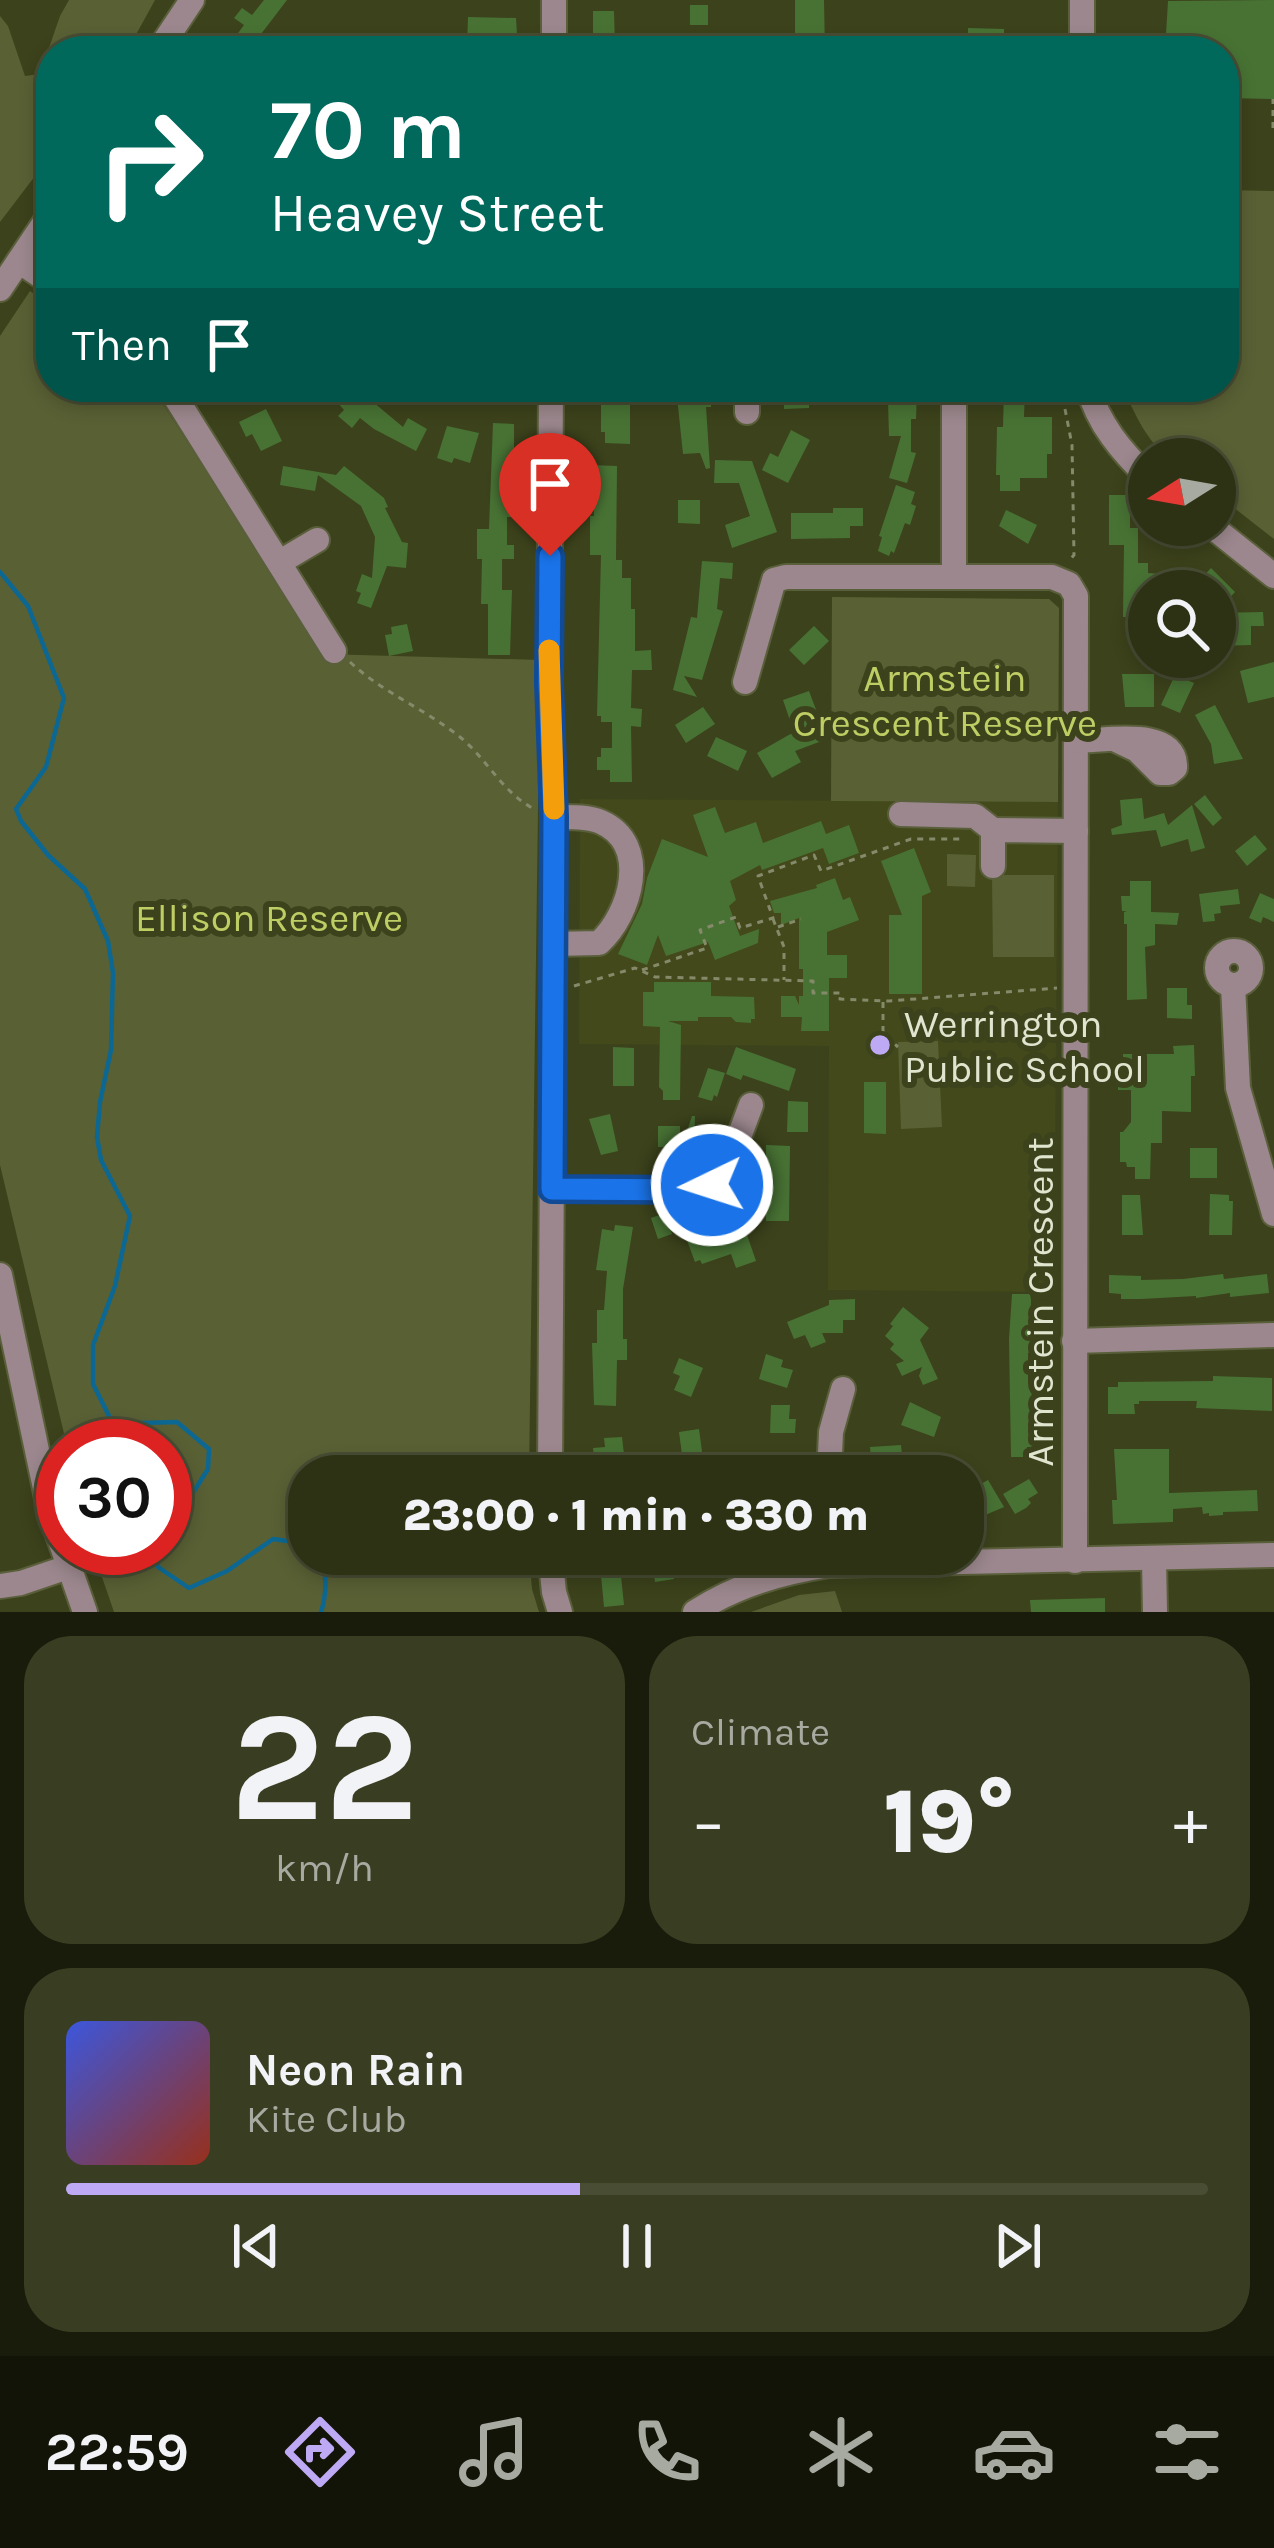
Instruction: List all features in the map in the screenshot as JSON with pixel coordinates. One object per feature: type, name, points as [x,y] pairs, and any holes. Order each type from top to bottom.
[{"type":"street","points":[[168,36],[192,0]]},
{"type":"street","points":[[554,0],[554,36]]},
{"type":"street","points":[[1082,0],[1091,36]]},
{"type":"street","points":[[0,289],[36,236]]},
{"type":"street","points":[[20,261],[36,272]]},
{"type":"street","points":[[179,402],[334,651]]},
{"type":"street","points":[[550,1455],[554,944],[544,813],[551,402]]},
{"type":"street","points":[[954,402],[954,576]]},
{"type":"street","points":[[1093,402],[1111,436],[1128,455]]},
{"type":"street","points":[[280,562],[317,540]]},
{"type":"street","points":[[1236,545],[1274,575]]},
{"type":"street","name":"Armstein Crescent","points":[[745,682],[774,580],[801,575],[1052,577],[1069,584],[1077,604],[1075,1562]]},
{"type":"street","points":[[1076,741],[1118,740]]},
{"type":"street","points":[[544,813],[596,819],[612,828],[626,843],[631,872],[626,904],[611,932],[599,943],[554,944]]},
{"type":"street","points":[[902,814],[975,816],[993,830],[1076,831]]},
{"type":"street","points":[[993,830],[993,866]]},
{"type":"street","points":[[1233,986],[1236,1076],[1274,1214]]},
{"type":"street","points":[[552,1189],[696,1190],[712,1185],[727,1169],[751,1105]]},
{"type":"street","points":[[0,1275],[36,1446]]},
{"type":"street","points":[[1074,1341],[1274,1335]]},
{"type":"street","points":[[830,1455],[843,1389]]},
{"type":"street","points":[[984,1561],[1274,1555]]},
{"type":"street","points":[[1154,1559],[1155,1612]]},
{"type":"street","points":[[0,1586],[44,1575]]},
{"type":"street","points":[[71,1575],[85,1612]]},
{"type":"street","points":[[552,1575],[560,1612]]},
{"type":"street","points":[[694,1612],[742,1586],[780,1575]]},
{"type":"path","points":[[1273,99],[1273,128]]},
{"type":"path","points":[[1063,568],[1074,555],[1072,445],[1065,409]]},
{"type":"path","points":[[334,651],[392,695],[461,737],[520,800],[544,813]]},
{"type":"path","points":[[784,980],[784,947],[758,876],[814,855],[821,872],[911,839],[960,839]]},
{"type":"path","points":[[640,971],[707,948],[700,930],[736,917],[740,928],[772,917]]},
{"type":"path","points":[[776,927],[801,919]]},
{"type":"path","points":[[569,988],[626,970],[655,977],[813,981],[813,993],[841,993],[841,999],[1059,988]]},
{"type":"path","points":[[883,1000],[883,1034],[898,1047]]},
{"type":"shaded area","name":"Werrington Public School","points":[[580,799],[1058,802],[1054,1292],[828,1290],[829,1046],[579,1044]]},
{"type":"green space","points":[[69,0],[155,0],[135,36],[53,36]]},
{"type":"green space","points":[[0,16],[25,76],[36,75],[36,175],[0,222]]},
{"type":"green space","points":[[1239,190],[1274,191],[1274,539],[1236,509],[1236,438],[1150,438],[1129,402],[1239,402]]},
{"type":"green space","name":"Ellison Reserve","points":[[30,291],[36,296],[36,402],[162,402],[323,654],[540,660],[529,1455],[288,1455],[288,1575],[531,1575],[539,1612],[114,1612],[101,1575],[192,1575],[192,1419],[61,1419],[0,1165],[0,336]]},
{"type":"green space","name":"Armstein Crescent Reserve","points":[[832,597],[1049,599],[1059,608],[1058,802],[831,801]]},
{"type":"green space","points":[[947,854],[976,855],[975,887],[947,886]]},
{"type":"green space","points":[[992,875],[1054,875],[1054,957],[993,957]]},
{"type":"green space","points":[[938,1041],[942,1127],[901,1129],[898,1042]]},
{"type":"green space","points":[[835,1591],[842,1612],[751,1612],[799,1595]]},
{"type":"building","points":[[264,0],[287,0],[259,36],[236,36],[244,25],[234,18],[242,8],[252,15]]},
{"type":"building","points":[[795,0],[824,0],[825,36],[795,36]]},
{"type":"building","points":[[1274,0],[1274,99],[1239,98],[1239,36],[1166,36],[1168,1]]},
{"type":"building","points":[[690,5],[708,5],[708,25],[690,25]]},
{"type":"building","points":[[593,11],[614,11],[615,36],[593,36]]},
{"type":"building","points":[[468,17],[516,18],[517,36],[467,36]]},
{"type":"building","points":[[968,28],[1004,29],[1004,36],[968,36]]},
{"type":"building","points":[[337,402],[373,402],[403,427],[408,418],[427,429],[416,451],[360,418],[352,428],[338,416],[344,410]]},
{"type":"building","points":[[678,402],[711,402],[706,407],[710,468],[706,469],[700,453],[683,454]]},
{"type":"building","points":[[784,402],[809,402],[809,408],[784,409]]},
{"type":"building","points":[[888,402],[917,402],[916,419],[911,419],[911,452],[916,453],[907,483],[889,478],[901,436],[889,436]]},
{"type":"building","points":[[1004,402],[1024,402],[1024,417],[1052,417],[1047,478],[1020,478],[1020,491],[1000,491],[997,427],[1003,427]]},
{"type":"building","points":[[601,405],[630,405],[630,444],[605,443]]},
{"type":"building","points":[[266,409],[282,441],[261,451],[239,422]]},
{"type":"building","points":[[493,423],[514,424],[514,469],[507,469],[507,499],[514,500],[514,517],[507,517],[507,545],[514,545],[514,559],[502,559],[502,590],[512,590],[510,655],[488,655],[488,604],[481,604],[482,559],[477,559],[477,529],[489,529]]},
{"type":"building","points":[[447,426],[479,433],[470,463],[437,458]]},
{"type":"building","points":[[791,430],[810,440],[788,483],[762,470],[770,453],[778,457]]},
{"type":"building","points":[[715,460],[752,461],[777,532],[732,548],[725,525],[750,516],[739,483],[714,483]]},
{"type":"building","points":[[589,465],[617,466],[616,560],[622,560],[622,578],[631,578],[635,651],[651,650],[652,670],[632,670],[631,708],[642,709],[641,727],[631,726],[632,782],[610,782],[610,770],[597,770],[601,748],[612,748],[612,722],[601,722],[597,716],[601,555],[590,555],[590,516],[594,516]]},
{"type":"building","points":[[283,466],[336,475],[344,466],[384,498],[402,542],[408,543],[406,568],[387,566],[371,608],[357,603],[362,574],[372,578],[375,537],[361,506],[318,475],[315,491],[280,485]]},
{"type":"building","points":[[896,485],[915,492],[911,504],[916,506],[910,525],[905,523],[889,556],[878,551],[879,536]]},
{"type":"building","points":[[1109,495],[1128,495],[1128,546],[1138,546],[1138,563],[1148,563],[1148,570],[1128,570],[1128,630],[1123,617],[1124,545],[1109,545]]},
{"type":"building","points":[[678,500],[700,500],[700,524],[678,523]]},
{"type":"building","points":[[833,508],[863,508],[863,526],[850,526],[850,538],[791,539],[791,513],[833,513]]},
{"type":"building","points":[[1006,510],[1037,525],[1028,544],[999,526]]},
{"type":"building","points":[[702,561],[733,563],[732,579],[720,578],[717,609],[723,611],[702,680],[684,676],[697,697],[673,690],[691,617],[697,618]]},
{"type":"building","points":[[1263,612],[1264,626],[1251,626],[1251,645],[1236,645],[1236,613]]},
{"type":"building","points":[[407,624],[413,651],[389,656],[385,635],[392,634],[391,627]]},
{"type":"building","points":[[814,626],[829,641],[804,665],[789,650]]},
{"type":"building","points":[[1274,662],[1274,697],[1248,703],[1240,671]]},
{"type":"building","points":[[1122,674],[1154,678],[1154,707],[1125,707]]},
{"type":"building","points":[[1174,678],[1194,683],[1180,713],[1161,705]]},
{"type":"building","points":[[809,691],[827,739],[795,751],[801,762],[772,778],[757,753],[794,732],[783,700]]},
{"type":"building","points":[[1215,705],[1243,759],[1214,764],[1211,744],[1195,715]]},
{"type":"building","points":[[703,707],[715,724],[686,743],[675,725]]},
{"type":"building","points":[[716,737],[747,751],[738,771],[707,756]]},
{"type":"building","points":[[1205,795],[1222,818],[1213,826],[1194,804]]},
{"type":"building","points":[[1142,798],[1144,819],[1164,813],[1168,825],[1192,805],[1205,848],[1191,852],[1188,839],[1161,847],[1156,830],[1112,835],[1111,829],[1122,825],[1120,800]]},
{"type":"building","points":[[715,807],[725,833],[756,822],[763,843],[821,821],[826,834],[849,825],[859,853],[829,864],[823,848],[762,870],[760,865],[730,881],[736,900],[729,906],[740,936],[759,929],[758,943],[715,960],[708,942],[666,956],[658,935],[647,965],[618,954],[642,904],[662,839],[708,857],[693,815]]},
{"type":"building","points":[[1255,835],[1267,849],[1247,866],[1235,851]]},
{"type":"building","points":[[914,848],[931,892],[922,896],[922,994],[889,994],[889,915],[902,915],[881,861]]},
{"type":"building","points":[[835,878],[843,900],[850,897],[859,920],[827,932],[827,955],[847,955],[847,978],[829,978],[829,1031],[801,1031],[802,1017],[781,1017],[781,996],[795,996],[799,1005],[799,996],[803,996],[799,918],[781,925],[781,913],[774,913],[770,901]]},
{"type":"building","points":[[1130,881],[1151,881],[1151,912],[1179,913],[1177,925],[1155,924],[1155,945],[1145,947],[1147,999],[1127,1000],[1127,911],[1122,911],[1121,896],[1130,896]]},
{"type":"building","points":[[1238,889],[1240,904],[1220,906],[1215,921],[1203,922],[1199,894]]},
{"type":"building","points":[[1260,893],[1274,899],[1274,922],[1249,918]]},
{"type":"building","points":[[654,982],[711,982],[711,996],[754,997],[751,1023],[731,1017],[668,1021],[681,1025],[680,1100],[663,1100],[660,1027],[643,1026],[643,992],[654,992]]},
{"type":"building","points":[[1167,988],[1187,988],[1192,1019],[1167,1018]]},
{"type":"building","points":[[1194,1045],[1191,1112],[1162,1111],[1162,1143],[1151,1143],[1150,1179],[1135,1179],[1135,1167],[1120,1162],[1120,1132],[1131,1122],[1131,1090],[1118,1090],[1118,1064],[1123,1064],[1123,1054],[1174,1054],[1173,1046]]},
{"type":"building","points":[[613,1047],[634,1048],[634,1086],[613,1086]]},
{"type":"building","points":[[736,1047],[796,1069],[789,1091],[726,1074]]},
{"type":"building","points":[[708,1068],[725,1073],[712,1101],[698,1097]]},
{"type":"building","points":[[864,1082],[886,1082],[886,1134],[864,1133]]},
{"type":"building","points":[[788,1101],[808,1102],[808,1132],[787,1132]]},
{"type":"building","points":[[610,1114],[618,1151],[601,1155],[589,1119]]},
{"type":"building","points":[[692,1116],[694,1153],[680,1152]]},
{"type":"building","points":[[658,1126],[680,1126],[680,1147],[658,1147]]},
{"type":"building","points":[[766,1145],[790,1146],[789,1221],[766,1221]]},
{"type":"building","points":[[1190,1148],[1217,1148],[1217,1178],[1190,1178]]},
{"type":"building","points":[[1210,1194],[1229,1195],[1233,1201],[1232,1235],[1209,1235]]},
{"type":"building","points":[[1122,1195],[1140,1195],[1143,1235],[1122,1235]]},
{"type":"building","points":[[665,1213],[672,1234],[658,1239],[651,1218]]},
{"type":"building","points":[[615,1225],[633,1227],[623,1289],[627,1360],[617,1360],[616,1406],[594,1405],[592,1343],[597,1343],[597,1310],[604,1310],[607,1271],[596,1270],[602,1229],[614,1231]]},
{"type":"building","points":[[711,1226],[714,1236],[744,1226],[756,1261],[736,1268],[731,1254],[695,1262],[685,1235]]},
{"type":"building","points":[[1223,1274],[1224,1279],[1267,1274],[1269,1293],[1121,1299],[1121,1294],[1109,1293],[1109,1275],[1141,1276],[1141,1280]]},
{"type":"building","points":[[1012,1294],[1030,1294],[1031,1300],[1034,1352],[1028,1353],[1028,1382],[1032,1382],[1034,1447],[1027,1447],[1027,1457],[1011,1457]]},
{"type":"building","points":[[855,1299],[855,1320],[843,1320],[843,1333],[822,1333],[826,1342],[811,1348],[805,1335],[794,1339],[787,1322],[829,1305],[829,1300]]},
{"type":"building","points":[[903,1307],[929,1328],[920,1340],[938,1379],[923,1385],[922,1367],[902,1376],[896,1364],[904,1361],[890,1349],[894,1344],[885,1336]]},
{"type":"building","points":[[766,1354],[793,1370],[787,1388],[759,1379]]},
{"type":"building","points":[[679,1358],[703,1368],[691,1397],[674,1390],[680,1376],[673,1373]]},
{"type":"building","points":[[1213,1376],[1272,1378],[1272,1411],[1196,1408],[1197,1401],[1139,1401],[1134,1404],[1135,1414],[1108,1414],[1108,1387],[1118,1387],[1118,1382],[1213,1381]]},
{"type":"building","points":[[910,1402],[941,1417],[934,1437],[901,1425]]},
{"type":"building","points":[[771,1405],[790,1405],[795,1433],[770,1433]]},
{"type":"building","points":[[699,1429],[702,1455],[682,1455],[679,1432]]},
{"type":"building","points":[[622,1437],[624,1455],[594,1455],[593,1448],[605,1447],[604,1438]]},
{"type":"building","points":[[901,1445],[902,1455],[871,1455],[870,1447]]},
{"type":"building","points":[[1114,1449],[1169,1449],[1169,1493],[1257,1490],[1258,1511],[1209,1516],[1202,1507],[1173,1509],[1173,1522],[1113,1524],[1112,1500],[1117,1500]]},
{"type":"building","points":[[1029,1479],[1038,1493],[1015,1514],[1003,1494]]},
{"type":"building","points":[[988,1480],[1004,1507],[984,1516],[984,1482]]},
{"type":"building","points":[[601,1575],[621,1576],[624,1605],[604,1607]]},
{"type":"building","points":[[654,1575],[673,1575],[674,1579],[655,1582]]},
{"type":"building","points":[[1105,1598],[1105,1612],[1031,1612],[1030,1600]]},
{"type":"waterway","points":[[0,572],[28,606],[64,698],[46,767],[16,809],[48,855],[85,889],[108,941],[113,973],[111,1050],[97,1137],[101,1160],[130,1216],[115,1286],[93,1345],[93,1384],[110,1418],[116,1419]]},
{"type":"waterway","points":[[192,1435],[209,1449],[208,1469],[192,1494]]},
{"type":"waterway","points":[[170,1575],[189,1588],[227,1571],[273,1539],[288,1541]]},
{"type":"waterway","points":[[321,1612],[324,1575]]},
{"type":"slow traffic","points":[[549,650],[554,809]]},
{"type":"place","name":"Werrington Public School","points":[[880,1045]]},
{"type":"route","points":[[550,556],[552,1189],[696,1190],[712,1185]]}]
